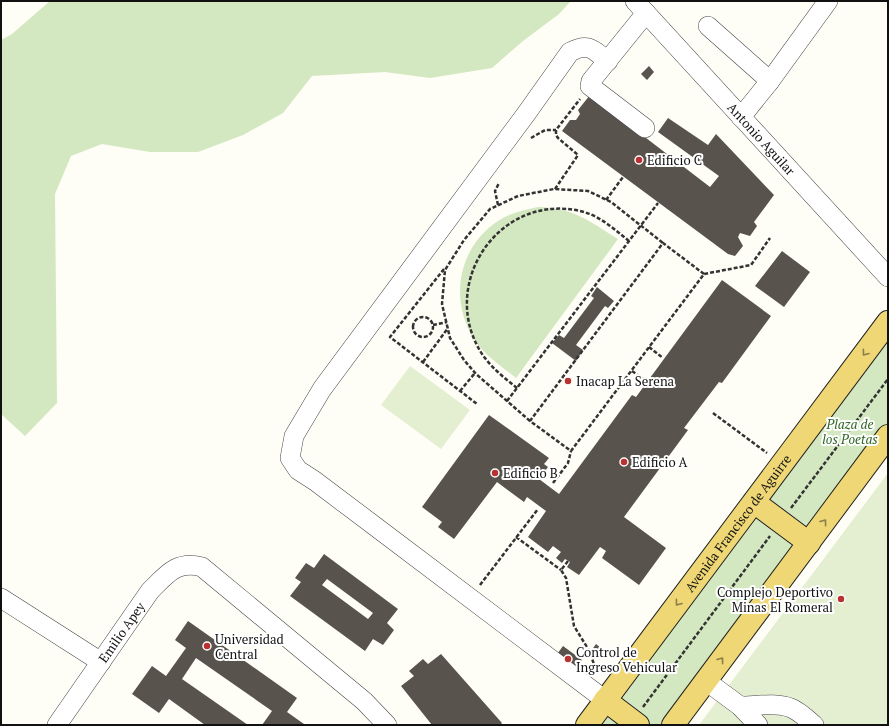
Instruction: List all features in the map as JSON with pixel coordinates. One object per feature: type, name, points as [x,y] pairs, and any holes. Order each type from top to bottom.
[{"type":"main road","name":"Avenida Francisco de Aguirre","points":[[587,725],[888,322]]},
{"type":"main road","points":[[673,725],[888,436]]},
{"type":"main road","points":[[754,502],[809,543]]},
{"type":"main road","points":[[605,700],[635,723]]},
{"type":"street","points":[[741,117],[770,81],[828,1]]},
{"type":"street","points":[[641,7],[608,61],[590,86],[645,128]]},
{"type":"street","name":"Antonio Aguilar","points":[[641,7],[888,278]]},
{"type":"street","points":[[708,26],[770,81]]},
{"type":"street","points":[[605,700],[315,481],[298,470],[290,458],[294,436],[322,389],[526,114],[570,52],[578,48],[586,47],[590,48],[608,61]]},
{"type":"street","name":"Emilio Apey","points":[[57,725],[150,590],[166,575],[179,566],[191,564],[202,567],[364,701],[387,725]]},
{"type":"street","points":[[1,598],[101,662]]},
{"type":"street","points":[[706,681],[740,706],[758,725]]},
{"type":"street","points":[[740,706],[786,706],[814,725]]},
{"type":"path","points":[[554,189],[578,155],[558,138],[556,135],[556,130],[590,86]]},
{"type":"path","points":[[528,143],[532,137],[545,130],[556,130]]},
{"type":"path","points":[[606,200],[623,177]]},
{"type":"path","points":[[498,205],[495,191],[501,179]]},
{"type":"path","points":[[571,451],[530,421],[475,373],[464,360],[450,338],[442,304],[445,270],[464,240],[490,209],[518,196],[554,189],[588,191],[612,202],[704,274]]},
{"type":"path","points":[[507,401],[658,203]]},
{"type":"path","points":[[517,388],[487,362],[472,337],[468,323],[466,308],[469,279],[481,252],[490,241],[506,227],[524,216],[538,212],[566,209],[580,211],[594,216],[616,230],[629,241]]},
{"type":"path","points":[[553,483],[568,463],[571,451],[704,274],[751,265],[770,238]]},
{"type":"path","points":[[530,421],[663,243]]},
{"type":"path","points":[[451,261],[390,337],[477,404]]},
{"type":"path","points":[[420,317],[430,319],[433,325],[431,333],[425,337],[418,336],[414,330],[414,324],[417,318],[420,317]]},
{"type":"path","points":[[433,325],[447,322]]},
{"type":"path","points":[[423,362],[448,328]]},
{"type":"path","points":[[649,347],[663,358]]},
{"type":"path","points":[[632,371],[646,381]]},
{"type":"path","points":[[460,391],[475,373]]},
{"type":"path","points":[[635,723],[781,522],[888,379]]},
{"type":"path","points":[[713,413],[782,464]]},
{"type":"path","points":[[470,598],[538,508]]},
{"type":"path","points":[[516,537],[561,570],[566,578],[574,626],[590,652],[596,673]]},
{"type":"path","points":[[561,570],[568,561]]},
{"type":"green space","points":[[50,1],[571,1],[559,14],[523,41],[492,68],[430,78],[385,72],[312,76],[283,113],[243,135],[198,152],[150,152],[102,144],[71,156],[55,194],[57,403],[25,436],[1,414],[1,40],[12,34]]},
{"type":"green space","points":[[538,207],[562,210],[581,217],[618,239],[516,378],[499,365],[478,345],[466,324],[460,291],[462,275],[466,259],[484,232],[507,216]]},
{"type":"green space","name":"Plaza de los Poetas","points":[[888,333],[888,428],[666,725],[595,725]]},
{"type":"green space","points":[[410,366],[470,410],[441,449],[381,405]]},
{"type":"green space","name":"Complejo Deportivo Minas El Romeral","points":[[888,473],[888,725],[699,725]]},
{"type":"building","points":[[649,66],[654,72],[647,80],[641,74]]},
{"type":"building","name":"Edificio C","points":[[590,95],[710,187],[719,176],[658,132],[668,118],[708,145],[716,134],[774,195],[754,222],[757,226],[750,236],[740,233],[738,237],[743,246],[735,256],[728,254],[562,131],[570,120],[576,120],[580,114],[578,110]]},
{"type":"building","points":[[782,251],[810,272],[784,307],[755,286]]},
{"type":"building","name":"Edificio A","points":[[722,280],[771,316],[722,383],[719,382],[684,428],[688,430],[624,517],[666,548],[639,585],[602,558],[606,551],[600,547],[579,575],[567,567],[570,562],[565,559],[562,563],[556,558],[561,552],[553,546],[548,552],[528,537],[546,511],[527,497],[524,502],[497,482],[454,539],[438,527],[442,522],[422,507],[489,415],[549,458],[544,464],[548,467],[539,479],[559,494],[632,395],[636,397]]},
{"type":"building","points":[[597,287],[614,301],[608,308],[605,306],[576,345],[583,350],[576,361],[552,343],[559,335],[564,338],[594,298],[591,296]]},
{"type":"building","points":[[324,554],[398,609],[387,623],[394,630],[383,645],[373,639],[365,651],[290,596],[301,582],[295,578],[306,563],[314,568]],"holes":[[[327,579],[373,613],[368,619],[322,585]]]},
{"type":"building","points":[[188,621],[297,698],[287,712],[304,724],[262,725],[272,711],[196,658],[182,679],[248,725],[205,725],[169,699],[159,713],[132,694],[152,666],[166,676],[186,648],[175,640]]},
{"type":"building","points":[[596,644],[602,649],[597,655],[591,651]]},
{"type":"building","name":"Control de Ingreso Vehicular","points":[[563,646],[582,660],[574,671],[555,657]]},
{"type":"building","points":[[441,654],[502,723],[500,725],[432,725],[401,686],[414,676],[409,671],[423,659],[428,664]]},
{"type":"place","name":"Edificio C","points":[[639,160]]},
{"type":"place","name":"Inacap La Serena","points":[[568,381]]},
{"type":"place","name":"Edificio A","points":[[624,462]]},
{"type":"place","name":"Edificio B","points":[[495,473]]},
{"type":"place","name":"Complejo Deportivo Minas El Romeral","points":[[841,599]]},
{"type":"place","name":"Universidad Central","points":[[207,646]]},
{"type":"place","name":"Control de Ingreso Vehicular","points":[[568,659]]}]
